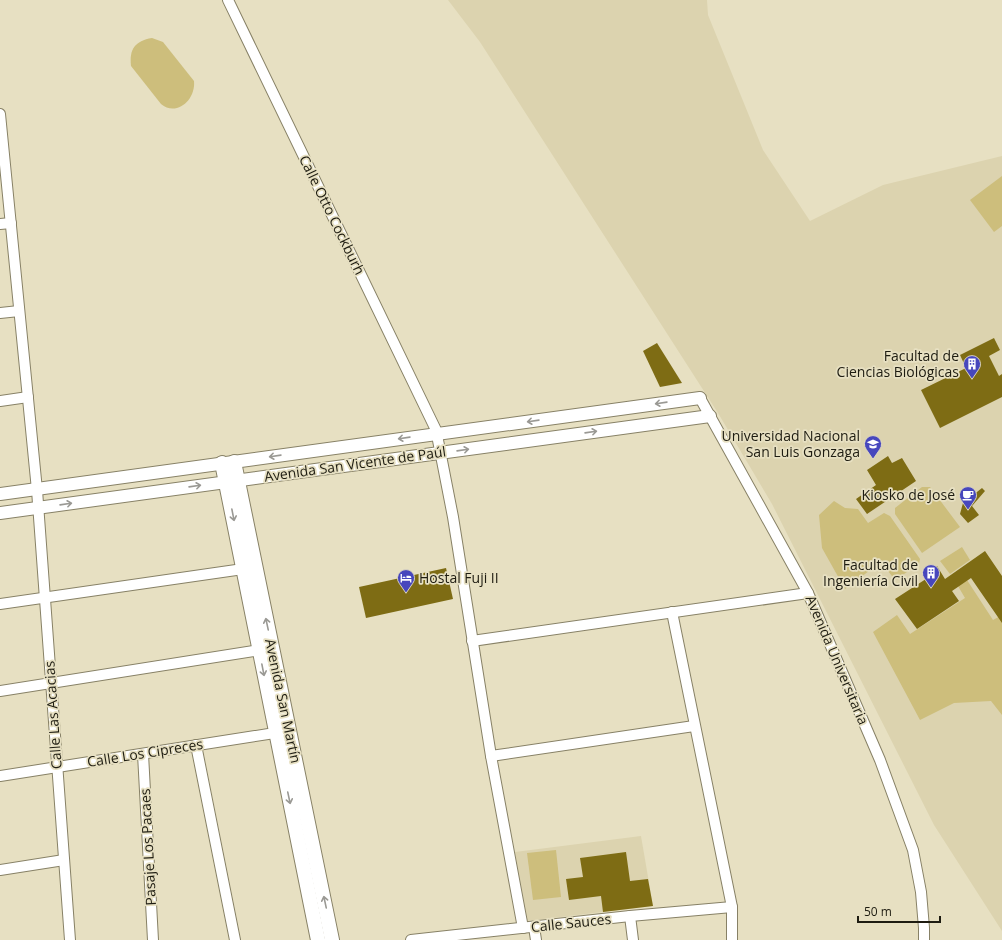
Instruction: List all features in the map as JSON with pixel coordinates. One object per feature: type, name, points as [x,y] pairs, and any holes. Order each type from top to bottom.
[{"type":"main road","name":"Avenida San Martín","points":[[228,462],[282,732],[318,940]]},
{"type":"main road","name":"Avenida San Martín","points":[[282,732],[332,940]]},
{"type":"street","name":"Calle Otto Cockburh","points":[[228,0],[436,430],[453,517],[472,641],[523,928]]},
{"type":"street","name":"Calle Las Acacias","points":[[0,114],[37,490],[70,940]]},
{"type":"street","points":[[0,224],[11,223]]},
{"type":"street","points":[[0,313],[19,311]]},
{"type":"street","points":[[0,401],[28,397]]},
{"type":"street","name":"Avenida Universitaria","points":[[700,398],[808,593],[880,760],[912,850],[921,892],[924,940]]},
{"type":"street","name":"Avenida San Vicente de Paúl","points":[[0,494],[700,398]]},
{"type":"street","name":"Avenida San Vicente de Paúl","points":[[0,513],[710,416]]},
{"type":"street","points":[[0,604],[249,568]]},
{"type":"street","points":[[472,641],[808,593]]},
{"type":"street","points":[[672,612],[732,907],[732,940]]},
{"type":"street","points":[[0,691],[266,649]]},
{"type":"street","points":[[492,756],[694,726]]},
{"type":"street","name":"Calle Los Cipreces","points":[[0,776],[282,732]]},
{"type":"street","points":[[196,745],[235,940]]},
{"type":"street","name":"Pasaje Los Pacaes","points":[[143,754],[153,940]]},
{"type":"street","points":[[0,870],[64,860]]},
{"type":"street","name":"Calle Sauces","points":[[410,940],[630,916],[732,907]]},
{"type":"street","points":[[630,916],[633,940]]},
{"type":"street","points":[[534,927],[536,940]]},
{"type":"shaded area","name":"Universidad Nacional San Luis Gonzaga","points":[[448,0],[707,0],[708,15],[763,150],[810,221],[883,185],[1002,156],[1002,931],[934,825],[772,504],[718,413],[480,42]]},
{"type":"shaded area","points":[[152,38],[163,42],[194,81],[192,94],[184,104],[179,107],[173,109],[167,108],[161,104],[131,66],[131,55],[134,47],[141,41]]},
{"type":"shaded area","points":[[1002,176],[1002,226],[994,232],[970,200]]},
{"type":"shaded area","points":[[922,487],[930,487],[960,527],[922,553],[895,514],[895,508]]},
{"type":"shaded area","points":[[834,501],[845,508],[858,509],[868,523],[884,513],[890,516],[920,559],[919,564],[895,580],[881,562],[845,589],[822,548],[819,515]]},
{"type":"shaded area","points":[[962,547],[970,560],[950,574],[940,561]]},
{"type":"shaded area","points":[[967,580],[993,620],[1002,615],[1002,715],[991,701],[954,703],[920,720],[873,632],[897,615],[910,634],[965,598],[958,586]]},
{"type":"shaded area","points":[[641,836],[653,906],[526,921],[515,852]]},
{"type":"shaded area","points":[[556,850],[561,897],[533,900],[527,853]]},
{"type":"building","name":"Facultad de Ciencias Biológicas","points":[[994,338],[1000,350],[989,356],[999,376],[1002,374],[1002,397],[940,428],[921,390],[966,368],[960,355]]},
{"type":"building","points":[[657,343],[682,383],[660,387],[643,351]]},
{"type":"building","points":[[888,456],[892,463],[902,458],[916,481],[867,514],[856,499],[876,485],[867,470]]},
{"type":"building","name":"Kiosko de José","points":[[982,488],[985,491],[972,506],[979,515],[968,523],[960,514],[963,503]]},
{"type":"building","points":[[985,551],[1002,576],[1002,623],[971,578],[952,591],[959,601],[917,629],[895,599],[929,577],[929,572],[937,566],[945,579]]},
{"type":"building","name":"Hostal Fuji II","points":[[446,568],[453,599],[366,618],[359,587]]},
{"type":"building","points":[[626,852],[630,881],[648,879],[653,906],[603,912],[601,896],[569,900],[566,879],[583,877],[580,858]]},
{"type":"place","name":"Facultad de Ciencias Biológicas","points":[[972,379]]},
{"type":"place","name":"Universidad Nacional San Luis Gonzaga","points":[[873,459]]},
{"type":"place","name":"Kiosko de José","points":[[968,510]]},
{"type":"place","name":"Facultad de Ingeniería Civil","points":[[931,588]]},
{"type":"place","name":"Hostal Fuji II","points":[[406,593]]}]
